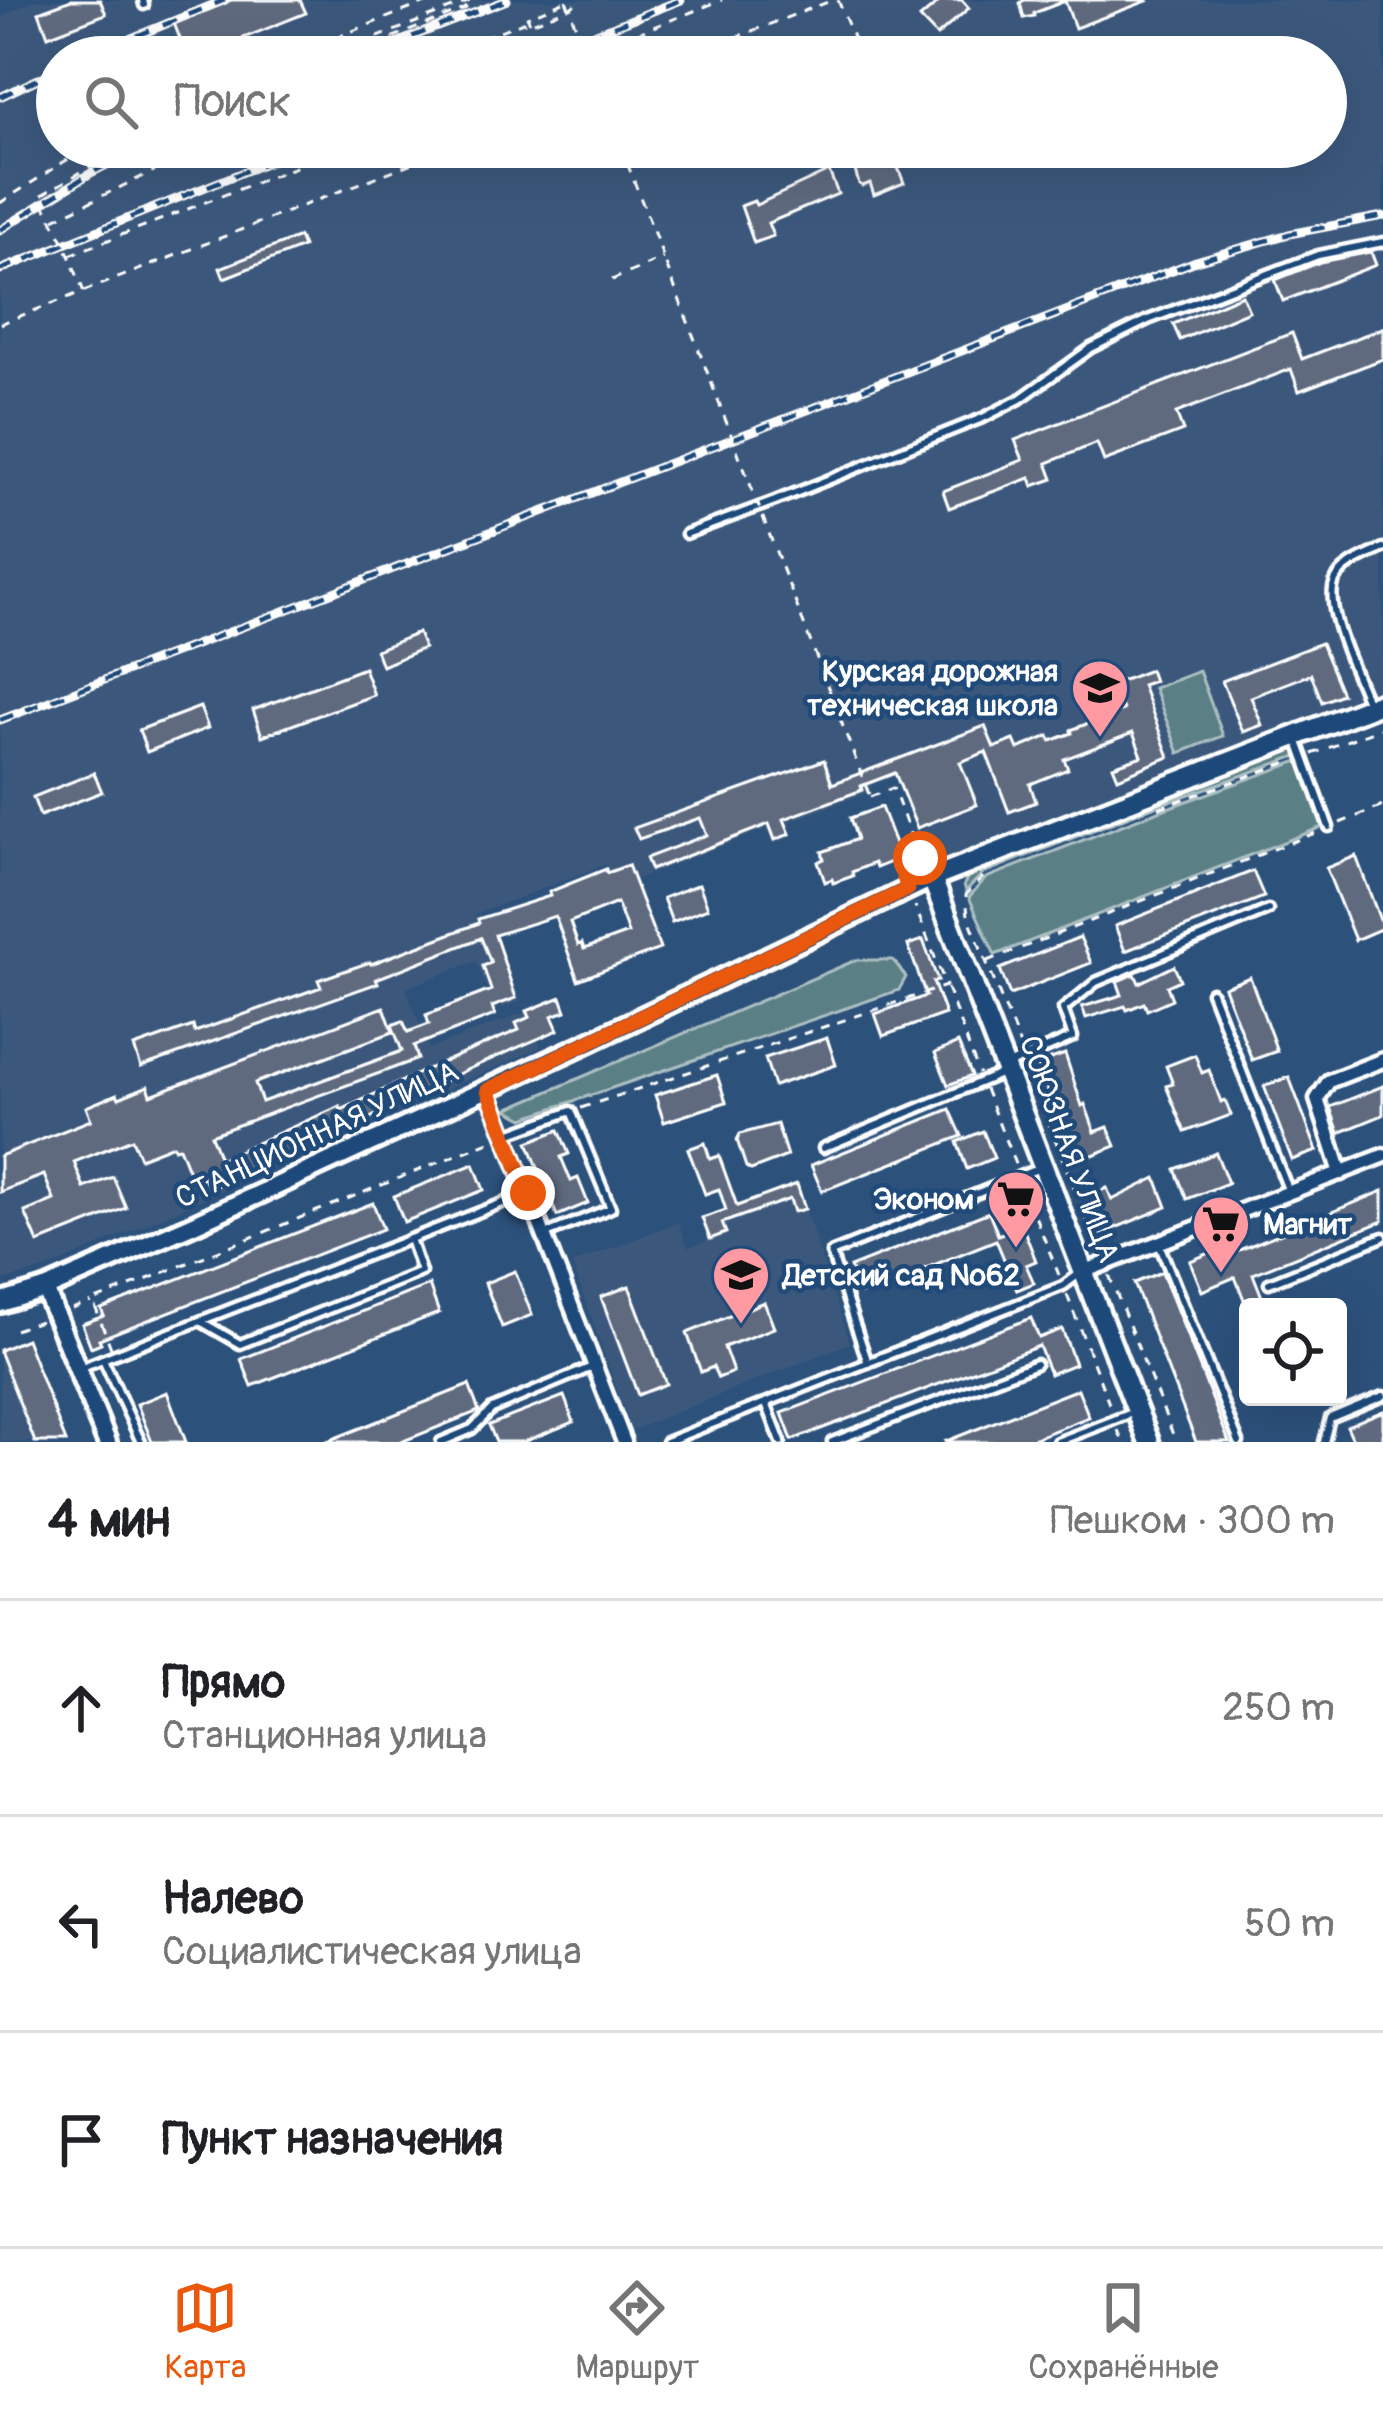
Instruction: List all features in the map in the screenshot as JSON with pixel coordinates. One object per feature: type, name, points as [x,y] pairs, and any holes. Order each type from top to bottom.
[{"type":"main road","name":"СТАНЦИОННАЯ УЛИЦА","points":[[0,1304],[194,1224],[488,1090],[932,878],[1376,705]]},
{"type":"main road","name":"СОЮЗНАЯ УЛИЦА","points":[[932,878],[1013,1065],[1044,1166],[1149,1442]]},
{"type":"main road","points":[[45,1289],[106,1442]]},
{"type":"street","points":[[1341,1173],[1317,1100],[1329,1081],[1383,1060]]},
{"type":"street","points":[[488,1090],[624,1442]]},
{"type":"street","points":[[1083,1272],[1383,1156]]},
{"type":"lane","points":[[686,534],[985,417],[1021,399],[1091,348],[1148,320],[1297,263],[1383,242]]},
{"type":"lane","points":[[1376,705],[1336,619],[1332,591],[1342,571],[1383,548]]},
{"type":"lane","points":[[1296,736],[1329,827]]},
{"type":"lane","points":[[823,1148],[982,1082],[1073,1037],[1063,1010],[1096,982],[1268,910]]},
{"type":"lane","points":[[1211,992],[1289,1192]]},
{"type":"lane","points":[[506,1136],[571,1111],[610,1208],[544,1235]]},
{"type":"lane","points":[[868,1363],[831,1253],[1044,1166]]},
{"type":"lane","points":[[78,1368],[528,1193]]},
{"type":"lane","points":[[1269,1283],[1383,1237]]},
{"type":"lane","points":[[200,1321],[240,1344],[422,1272],[410,1239]]},
{"type":"lane","points":[[1158,1241],[1239,1442]]},
{"type":"lane","points":[[666,1442],[1064,1286],[1083,1272]]},
{"type":"lane","points":[[103,1359],[141,1442]]},
{"type":"lane","points":[[832,1442],[1036,1364]]},
{"type":"lane","points":[[441,1442],[472,1429],[492,1409],[595,1365]]},
{"type":"lane","points":[[1324,1442],[1330,1418],[1383,1396]]},
{"type":"lane","points":[[766,1403],[781,1442]]},
{"type":"lane","points":[[1057,1442],[1137,1411]]},
{"type":"path","points":[[340,36],[433,0]]},
{"type":"path","points":[[381,36],[473,0]]},
{"type":"path","points":[[396,36],[465,9],[473,0]]},
{"type":"path","points":[[568,8],[530,22],[527,17],[571,0]]},
{"type":"path","points":[[571,0],[568,8],[579,36]]},
{"type":"path","points":[[487,36],[572,7],[571,0]]},
{"type":"path","points":[[523,22],[526,16],[571,0]]},
{"type":"path","points":[[631,36],[722,0]]},
{"type":"path","points":[[820,0],[815,2],[833,0]]},
{"type":"path","points":[[739,36],[833,0]]},
{"type":"path","points":[[833,0],[851,36]]},
{"type":"path","points":[[0,203],[54,168]]},
{"type":"path","points":[[84,292],[40,196],[88,168]]},
{"type":"path","points":[[52,220],[160,168]]},
{"type":"path","points":[[70,255],[293,168]]},
{"type":"path","points":[[0,324],[400,168]]},
{"type":"path","points":[[629,168],[870,797],[893,788],[920,858],[900,866],[908,889],[1123,1442]]},
{"type":"path","points":[[612,280],[663,258]]},
{"type":"path","points":[[1143,813],[1383,727]]},
{"type":"path","points":[[986,962],[1383,806]]},
{"type":"path","points":[[984,875],[965,902],[1013,1065],[1103,1262],[1176,1442]]},
{"type":"path","points":[[571,1111],[946,986]]},
{"type":"path","points":[[113,1355],[93,1301],[506,1136]]},
{"type":"shaded area","points":[[33,0],[1383,0],[1383,703],[931,874],[894,777],[871,785],[872,791],[789,822],[793,836],[773,844],[766,829],[616,887],[606,864],[476,914],[485,943],[498,939],[521,1001],[502,1008],[476,961],[406,988],[429,1049],[526,1012],[541,1047],[53,1266],[0,1282],[0,18]]},
{"type":"shaded area","points":[[789,1199],[794,1212],[805,1209],[850,1343],[632,1430],[572,1264],[678,1222],[688,1248],[726,1233],[723,1224]]},
{"type":"shaded area","points":[[26,1339],[66,1442],[0,1442],[0,1350]]},
{"type":"green space","points":[[1199,671],[1223,736],[1179,753],[1154,688]]},
{"type":"green space","points":[[1293,746],[1297,756],[983,873],[966,891],[969,873]]},
{"type":"green space","points":[[1299,761],[1322,827],[995,955],[969,897],[986,878]]},
{"type":"green space","points":[[856,960],[893,960],[906,977],[899,990],[524,1118],[507,1109]]},
{"type":"building","points":[[71,0],[100,0],[106,14],[48,36],[39,12]]},
{"type":"building","points":[[231,0],[300,0],[306,13],[248,36],[179,36],[174,23]]},
{"type":"building","points":[[941,0],[962,0],[969,8],[937,36],[920,18]]},
{"type":"building","points":[[1024,0],[1147,1],[1075,28],[1065,1],[1024,18],[1020,3]]},
{"type":"building","points":[[854,168],[898,168],[904,183],[874,195],[870,183],[859,184]]},
{"type":"building","points":[[829,171],[838,194],[768,223],[773,236],[754,243],[741,206],[754,201],[756,205]]},
{"type":"building","points":[[299,237],[303,247],[224,278],[220,268]]},
{"type":"building","points":[[1371,252],[1376,265],[1283,301],[1275,280],[1320,262]]},
{"type":"building","points":[[1242,295],[1249,311],[1180,340],[1173,324]]},
{"type":"building","points":[[1383,328],[1383,359],[1299,391],[1291,369],[1176,413],[1183,431],[1104,461],[1097,443],[1047,463],[1053,479],[1033,486],[1030,478],[949,508],[943,491],[1023,460],[1015,440],[1292,333],[1302,359]]},
{"type":"building","points":[[418,633],[424,648],[382,666],[376,650]]},
{"type":"building","points":[[1321,643],[1342,694],[1322,702],[1311,674],[1251,697],[1262,725],[1243,732],[1222,681]]},
{"type":"building","points":[[364,668],[374,695],[262,736],[253,710]]},
{"type":"building","points":[[1150,670],[1154,681],[1142,685],[1169,757],[1118,778],[1113,766],[1142,756],[1133,733],[1064,759],[1068,769],[1030,784],[1036,802],[1009,812],[986,752],[960,762],[977,805],[917,828],[895,773],[784,819],[790,834],[775,840],[769,824],[651,870],[646,858],[707,835],[700,818],[639,839],[634,828],[824,760],[832,784],[985,726],[994,748],[1014,740],[1018,749],[1049,736],[1051,741],[1123,710],[1113,684]]},
{"type":"building","points":[[200,707],[208,728],[147,752],[139,730]]},
{"type":"building","points":[[94,773],[102,792],[40,816],[33,797]]},
{"type":"building","points":[[881,807],[899,854],[876,868],[874,863],[852,872],[853,876],[825,882],[818,862],[824,859],[822,852],[857,839],[850,818]]},
{"type":"building","points":[[1356,856],[1383,928],[1355,940],[1326,868]]},
{"type":"building","points":[[628,865],[660,949],[578,980],[555,916],[495,935],[516,998],[492,1007],[495,1015],[414,1046],[418,1059],[211,1135],[220,1159],[519,1030],[516,1023],[530,1017],[527,1011],[561,997],[566,1011],[552,1016],[558,1030],[209,1189],[204,1177],[193,1182],[179,1147],[173,1145],[140,1158],[132,1139],[74,1162],[84,1188],[113,1177],[126,1208],[38,1243],[25,1212],[54,1200],[44,1175],[0,1192],[0,1156],[91,1120],[86,1107],[117,1094],[119,1098],[148,1086],[151,1095],[384,1007],[393,1032],[255,1083],[262,1102],[402,1051],[392,1025],[403,1021],[408,1032],[429,1024],[426,1015],[491,990],[483,966],[491,963],[481,938],[376,979],[378,983],[141,1067],[134,1047],[193,1026],[195,1032],[321,987],[318,980],[550,896],[549,892],[606,869],[607,873]],"holes":[[[617,903],[628,933],[584,949],[570,922]]]},
{"type":"building","points":[[1253,871],[1264,897],[1125,951],[1115,926]]},
{"type":"building","points":[[699,884],[708,908],[672,922],[663,898]]},
{"type":"building","points":[[1080,937],[1091,963],[1010,995],[1000,969]]},
{"type":"building","points":[[923,940],[945,1014],[883,1036],[875,1014],[926,996],[908,945]]},
{"type":"building","points":[[1174,966],[1180,980],[1167,986],[1172,999],[1147,1010],[1144,1003],[1086,1018],[1082,1007],[1122,995],[1117,981],[1135,974],[1139,983]]},
{"type":"building","points":[[1250,977],[1277,1051],[1252,1060],[1224,987]]},
{"type":"building","points":[[827,1038],[836,1065],[774,1086],[765,1058]]},
{"type":"building","points":[[958,1043],[972,1076],[948,1085],[935,1053]]},
{"type":"building","points":[[1065,1054],[1095,1132],[1108,1127],[1116,1146],[1073,1163],[1063,1152],[1062,1145],[1068,1143],[1037,1064]]},
{"type":"building","points":[[1195,1055],[1202,1073],[1209,1070],[1231,1115],[1185,1132],[1166,1086],[1173,1084],[1166,1066]]},
{"type":"building","points":[[717,1075],[726,1102],[664,1122],[655,1095]]},
{"type":"building","points":[[1289,1077],[1317,1151],[1292,1160],[1264,1086]]},
{"type":"building","points":[[1383,1086],[1383,1115],[1339,1133],[1330,1107]]},
{"type":"building","points":[[950,1109],[962,1136],[822,1191],[811,1165]]},
{"type":"building","points":[[777,1124],[787,1156],[751,1170],[746,1167],[737,1140],[740,1134]]},
{"type":"building","points":[[559,1130],[569,1154],[561,1157],[571,1181],[578,1178],[588,1203],[557,1216],[528,1142]]},
{"type":"building","points":[[983,1131],[994,1158],[967,1169],[957,1142]]},
{"type":"building","points":[[705,1143],[710,1159],[719,1156],[737,1206],[797,1184],[805,1209],[794,1212],[790,1199],[722,1223],[726,1233],[710,1239],[702,1218],[726,1210],[719,1189],[705,1194],[688,1149]]},
{"type":"building","points":[[1216,1153],[1228,1183],[1187,1199],[1175,1169]]},
{"type":"building","points":[[474,1164],[484,1190],[404,1222],[394,1196]]},
{"type":"building","points":[[1156,1178],[1167,1207],[1096,1236],[1081,1198],[1107,1188],[1112,1200]]},
{"type":"building","points":[[1383,1191],[1383,1221],[1253,1274],[1262,1298],[1243,1298],[1235,1277],[1202,1291],[1190,1261],[1234,1243],[1237,1251]]},
{"type":"building","points":[[373,1203],[383,1229],[99,1339],[101,1343],[91,1347],[82,1324],[104,1316],[101,1309]]},
{"type":"building","points":[[989,1212],[998,1235],[1022,1225],[1036,1261],[1026,1265],[1034,1283],[1017,1290],[996,1240],[861,1294],[850,1267]]},
{"type":"building","points":[[515,1271],[532,1315],[502,1327],[485,1283]]},
{"type":"building","points":[[1162,1272],[1229,1442],[1196,1442],[1134,1283]]},
{"type":"building","points":[[429,1285],[439,1313],[252,1386],[241,1359]]},
{"type":"building","points":[[629,1286],[666,1384],[638,1395],[601,1297]]},
{"type":"building","points":[[764,1302],[774,1328],[724,1347],[733,1372],[718,1378],[713,1367],[701,1372],[687,1333]]},
{"type":"building","points":[[1031,1318],[1039,1338],[1062,1329],[1075,1364],[1050,1374],[1039,1346],[792,1440],[782,1413]]},
{"type":"building","points":[[26,1339],[66,1442],[35,1442],[0,1353]]},
{"type":"building","points":[[469,1385],[479,1411],[401,1442],[325,1442]]},
{"type":"building","points":[[1078,1389],[1089,1417],[1025,1442],[944,1442]]},
{"type":"building","points":[[167,1392],[186,1442],[152,1442],[137,1404]]},
{"type":"building","points":[[564,1396],[574,1422],[523,1442],[496,1442],[489,1425]]},
{"type":"building","points":[[1383,1411],[1383,1442],[1354,1442],[1347,1426]]},
{"type":"railway","points":[[137,36],[225,0]]},
{"type":"railway","points":[[414,36],[507,0]]},
{"type":"railway","points":[[589,36],[681,0]]},
{"type":"railway","points":[[0,97],[36,80]]},
{"type":"railway","points":[[0,230],[101,168]]},
{"type":"railway","points":[[0,270],[253,168]]},
{"type":"railway","points":[[0,720],[1196,261],[1289,234],[1383,216]]},
{"type":"place","name":"Курская дорожная техническая школа","points":[[1100,739]]},
{"type":"place","name":"Эконом","points":[[1016,1250]]},
{"type":"place","name":"Магнит","points":[[1221,1275]]},
{"type":"place","name":"Детский сад №62","points":[[741,1326]]},
{"type":"route","points":[[528,1193],[488,1090],[908,889],[900,866],[920,858]]}]
